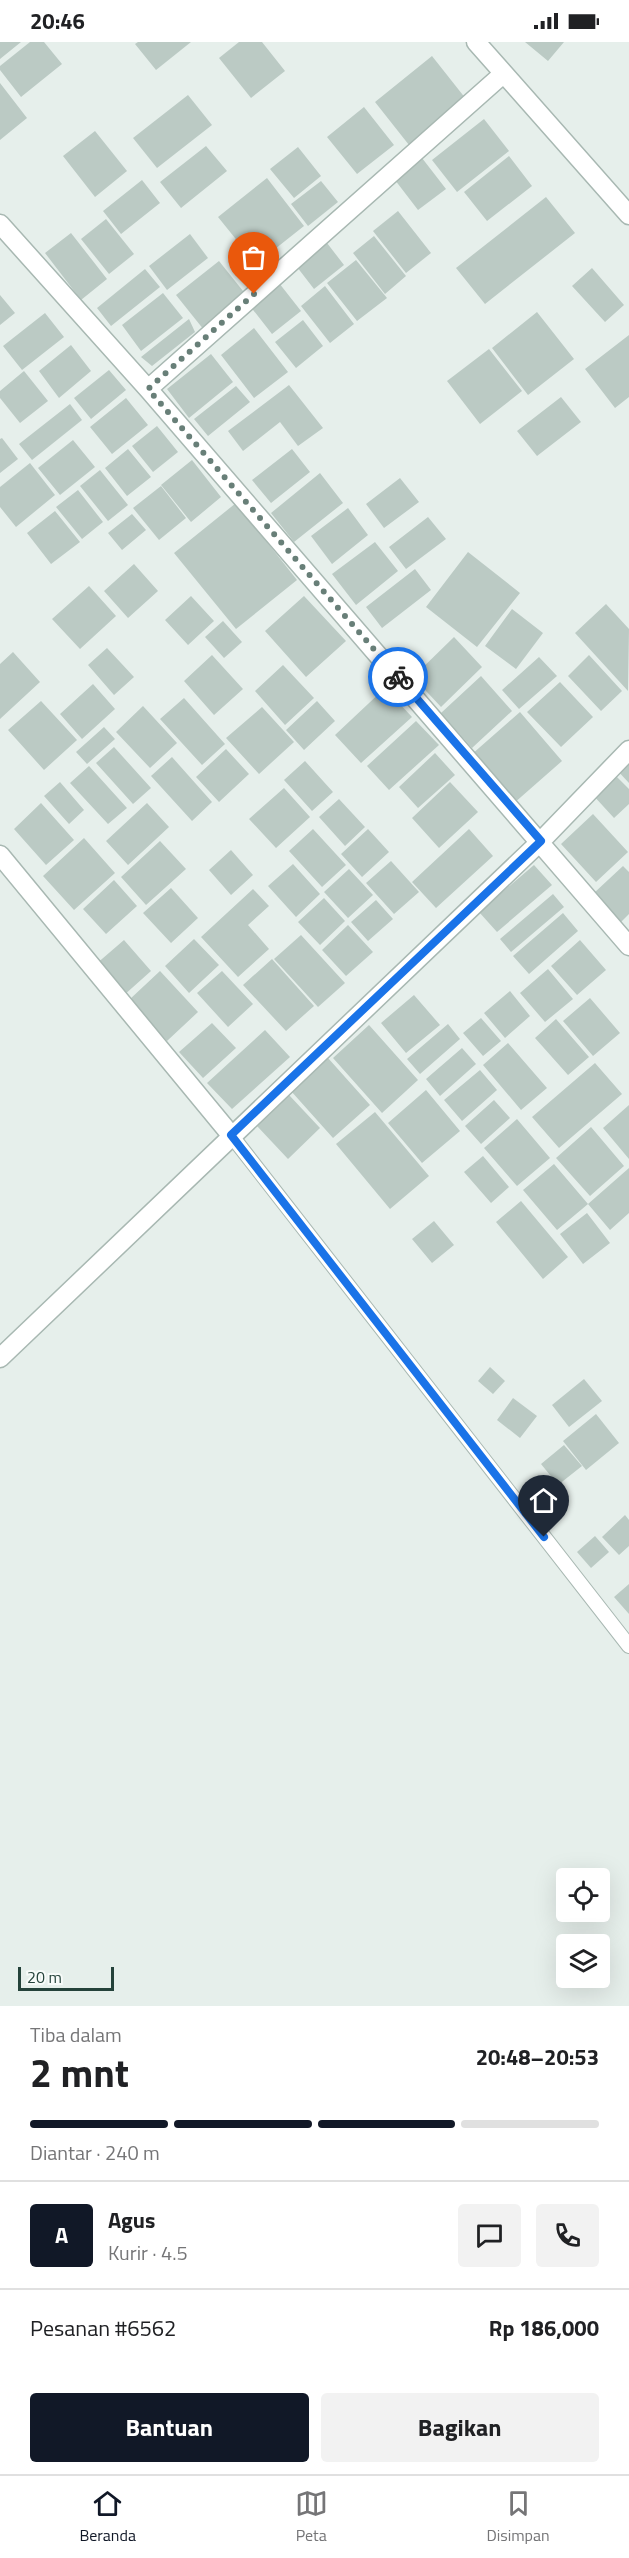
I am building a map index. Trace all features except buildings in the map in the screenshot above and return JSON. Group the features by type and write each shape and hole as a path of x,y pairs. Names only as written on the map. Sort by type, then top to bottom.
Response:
{"street":[{"path":"476,42 629,215"},
{"path":"148,389 503,74"},
{"path":"0,224 148,389 541,841 629,946"},
{"path":"0,1358 541,841 629,750"},
{"path":"0,855 231,1135"}],"lane":[{"path":"231,1135 629,1647"}],"way so far":[{"path":"254,294 148,389 398,677"}],"route":[{"path":"398,677 541,841 231,1135 544,1537"}]}
